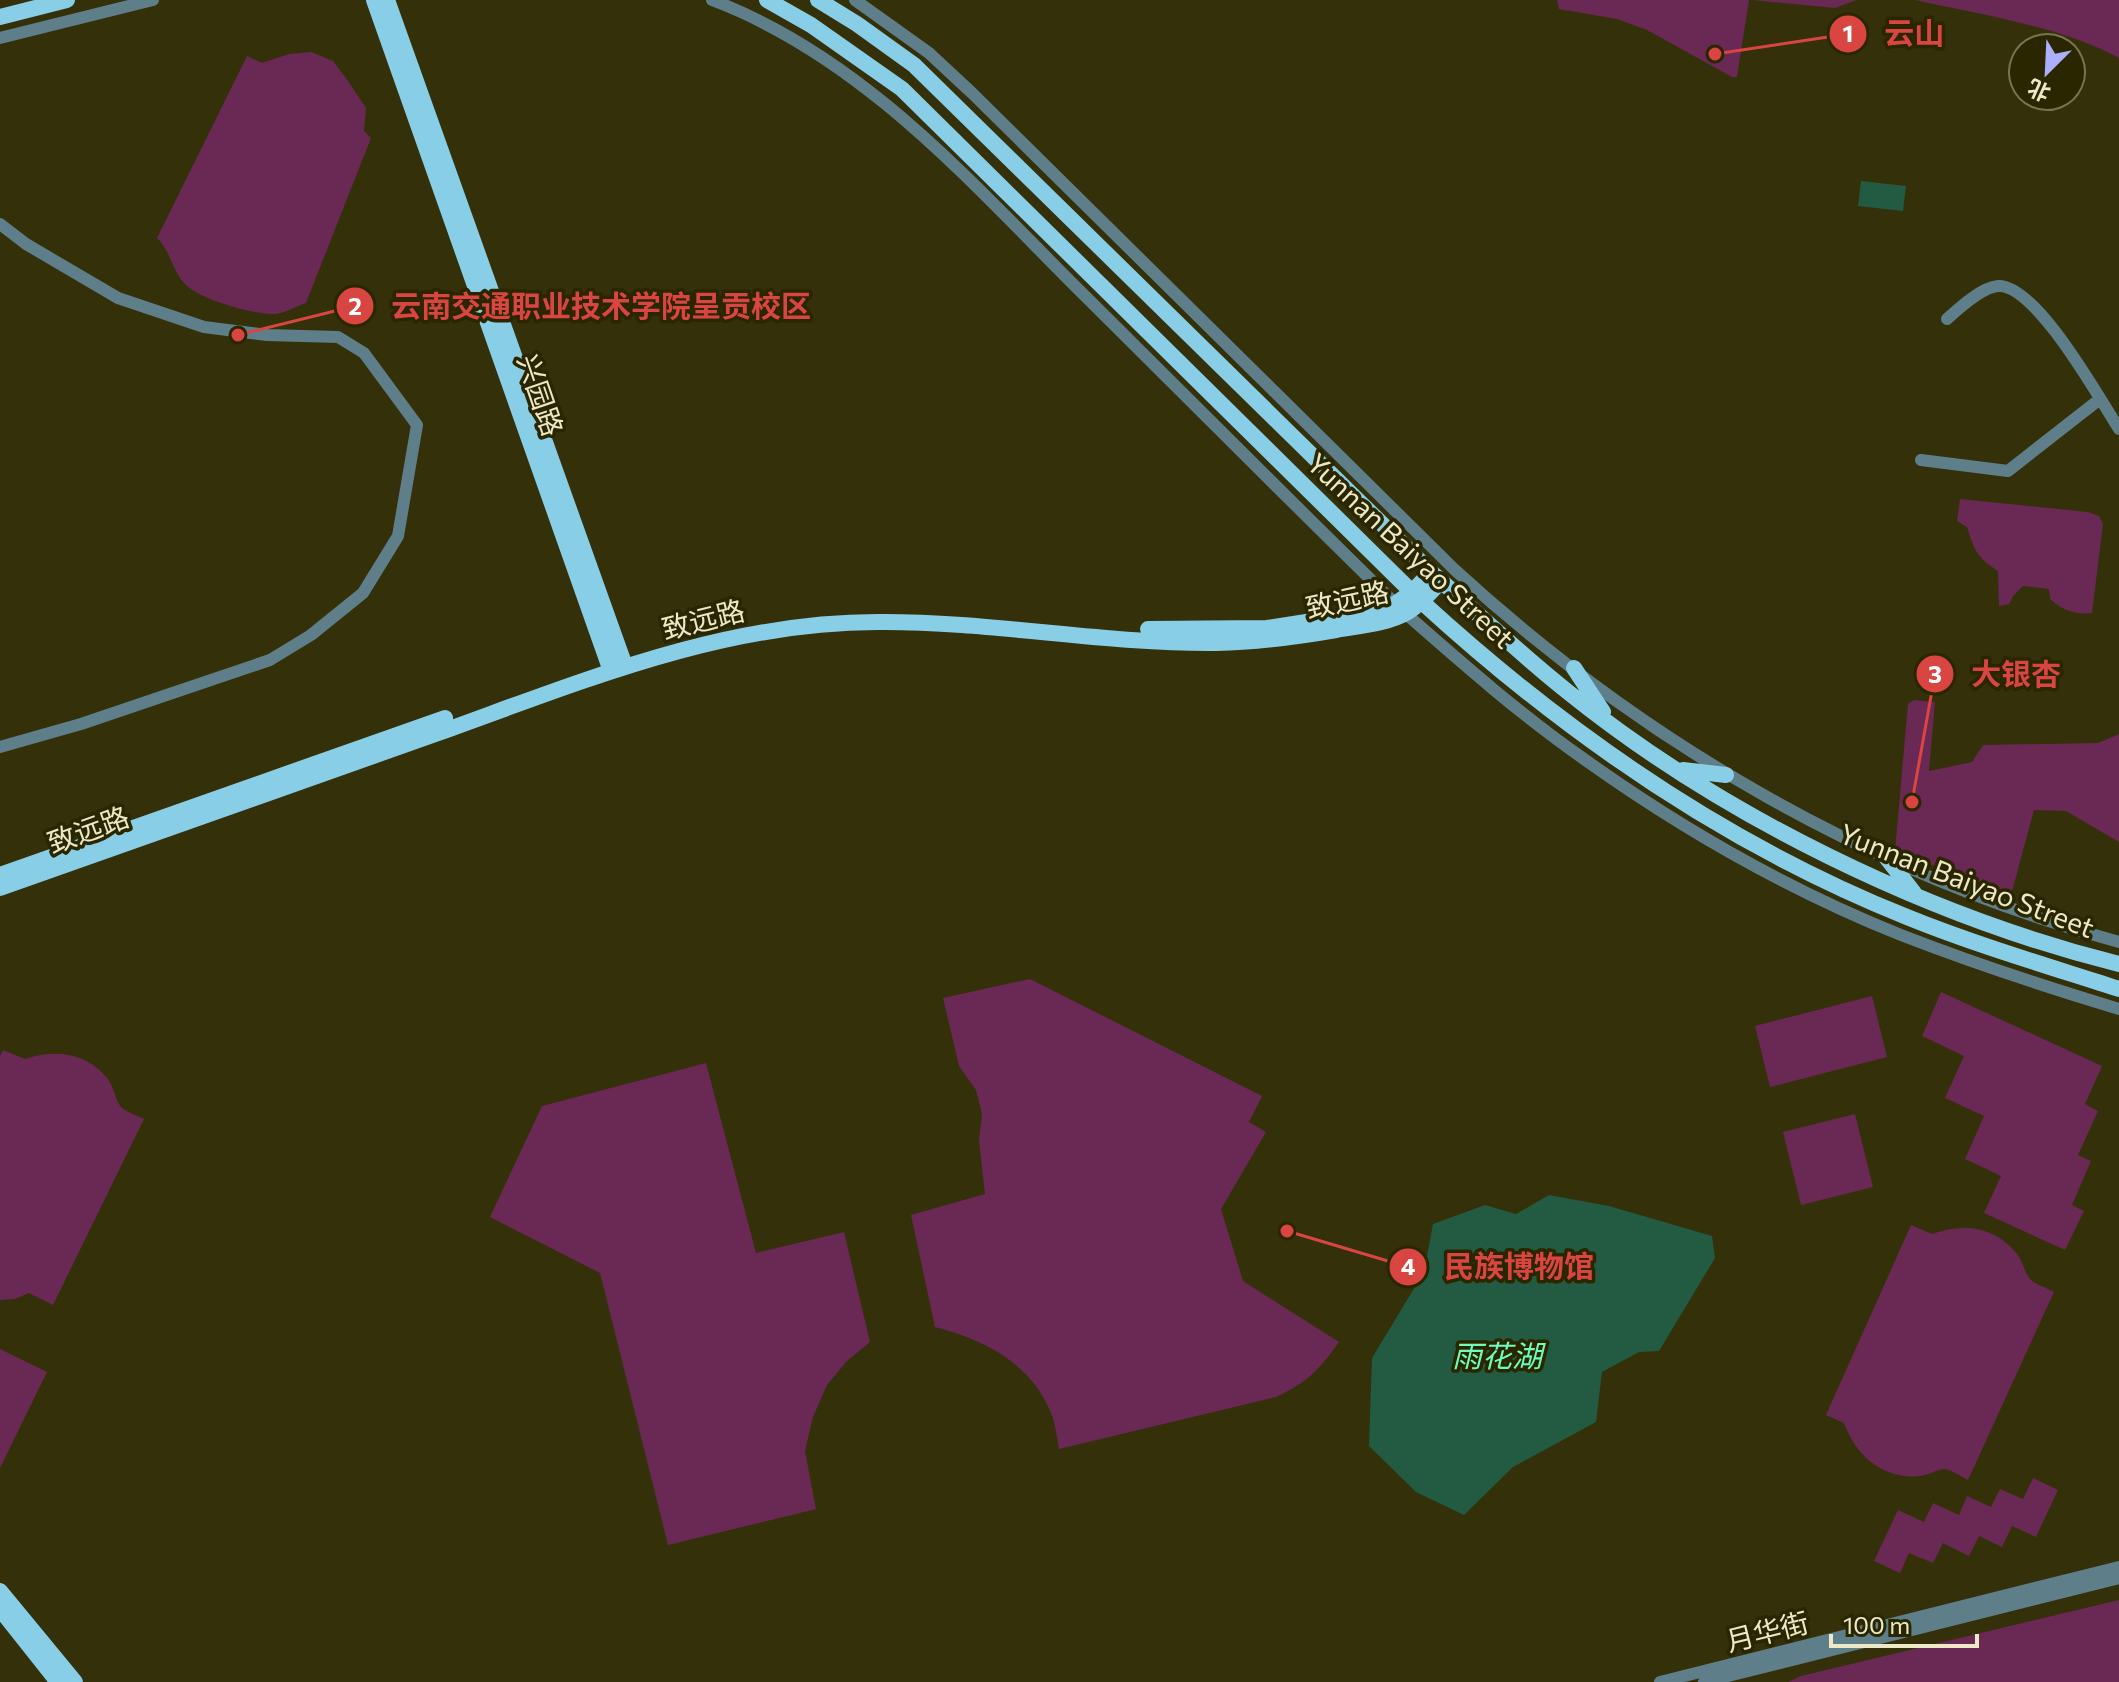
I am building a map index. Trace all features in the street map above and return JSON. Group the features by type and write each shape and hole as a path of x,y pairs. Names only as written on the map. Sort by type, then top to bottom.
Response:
{"main road":[{"path":"0,17 67,0"},
{"name":"兴园路","path":"374,0 616,663"},
{"name":"兴园路","path":"387,0 616,663"},
{"name":"Yunnan Baiyao Street","path":"767,0 811,25 902,89 1417,597 1465,641 1591,742 1704,815 1906,917 2119,989"},
{"name":"Yunnan Baiyao Street","path":"818,0 914,65 1436,576 1485,622 1610,724 1778,830 1846,864 2004,928 2119,964"},
{"path":"1358,541 1374,536 1378,520"},
{"name":"致远路","path":"0,875 616,663 727,638 818,624 876,621 1159,641 1216,643 1269,640 1383,621 1417,597 1436,576"},
{"path":"1465,641 1465,632 1470,625 1477,621 1485,622"},
{"name":"致远路","path":"0,888 616,663"},
{"path":"1574,668 1610,724"},
{"path":"1677,769 1726,775"},
{"path":"1886,857 1915,894"},
{"path":"2084,978 2119,1002"},
{"path":"0,1591 75,1682"},
{"path":"0,1609 58,1682"}],"street":[{"path":"0,38 153,0"},
{"path":"712,0 789,36 885,102 985,196 1400,609 1581,758 1694,831 1758,867 1899,934 1991,969 2119,1009"},
{"path":"855,0 929,53 972,93 1506,617 1626,707 1726,775 1786,809 1923,875 2119,942"},
{"path":"0,224 26,244 118,298 146,308 204,327 267,335 338,337 364,353 417,425 398,536 363,593 311,635 270,660 81,724 0,747"},
{"path":"1947,319 1968,300 1997,286 2012,289 2033,303 2056,331 2119,429"},
{"path":"1921,460 2008,471 2100,399"},
{"name":"月华街","path":"1660,1682 2119,1567"},
{"name":"月华街","path":"1704,1682 2119,1578"}],"shaded area":[{"path":"1557,0 1749,0 1737,77 1647,30 1617,19 1559,9"},
{"path":"1752,0 1857,0 1835,8"},
{"path":"1915,0 2119,0 2119,58 2087,43 2087,32 2052,32"},
{"path":"311,52 333,61 348,81 366,108 364,131 371,138 306,303 280,313 267,314 229,306 187,286 157,238 247,56 262,63 289,54"},
{"path":"1960,499 2088,512 2099,516 2103,524 2092,613 2069,611 2059,606 2050,599 2049,589 2023,586 2009,604 1999,606 1998,571 1981,558 1967,527 1957,521"},
{"path":"1914,700 1935,702 1929,771 1972,762 1983,745 2098,743 2119,734 2119,842 2066,811 2034,810 2011,895 1895,851 1908,704"},
{"path":"1030,979 1262,1096 1249,1122 1266,1132 1221,1209 1243,1281 1339,1342 1319,1368 1297,1386 1276,1397 1059,1449 1053,1418 1045,1399 1021,1369 972,1339 935,1327 911,1215 985,1194 979,1141 982,1114 976,1090 959,1066 943,998"},
{"path":"1941,992 2102,1066 2085,1104 2098,1111 2078,1155 2091,1161 2072,1205 2084,1211 2065,1250 1984,1213 2001,1176 1965,1159 1984,1116 1945,1098 1964,1056 1922,1036"},
{"path":"1872,996 1887,1057 1770,1087 1755,1026"},
{"path":"3,1050 25,1059 48,1054 80,1058 99,1069 109,1081 121,1107 144,1119 53,1305 29,1293 15,1299 0,1300 0,1056"},
{"path":"706,1063 756,1253 844,1232 870,1342 847,1361 827,1385 813,1417 805,1451 816,1509 668,1545 600,1273 490,1217 542,1106"},
{"path":"1855,1114 1873,1187 1801,1205 1783,1132"},
{"path":"1911,1225 1932,1234 1967,1228 1989,1232 2017,1254 2032,1281 2054,1292 1968,1480 1945,1469 1921,1476 1883,1470 1856,1446 1844,1423 1826,1415"},
{"path":"0,1349 47,1372 0,1468"},
{"path":"2033,1478 2058,1490 2036,1537 2012,1526 2002,1547 1979,1536 1969,1556 1943,1543 1933,1563 1909,1553 1900,1573 1874,1561 1898,1510 1924,1522 1933,1503 1959,1515 1967,1496 1991,1507 2000,1489 2023,1499"},
{"path":"2119,1600 2119,1682 1788,1682 1801,1676"}],"water":[{"path":"1861,181 1906,186 1903,211 1858,206"},
{"name":"雨花湖","path":"1549,1195 1609,1206 1712,1236 1715,1258 1659,1351 1639,1352 1602,1372 1596,1422 1513,1467 1464,1515 1416,1492 1369,1446 1372,1358 1424,1272 1433,1224 1485,1205 1516,1214"}],"place":[{"name":"云山","path":"1715,54"},
{"name":"云南交通职业技术学院呈贡校区","path":"238,335"},
{"name":"大银杏","path":"1912,802"},
{"name":"民族博物馆","path":"1287,1231"}]}
